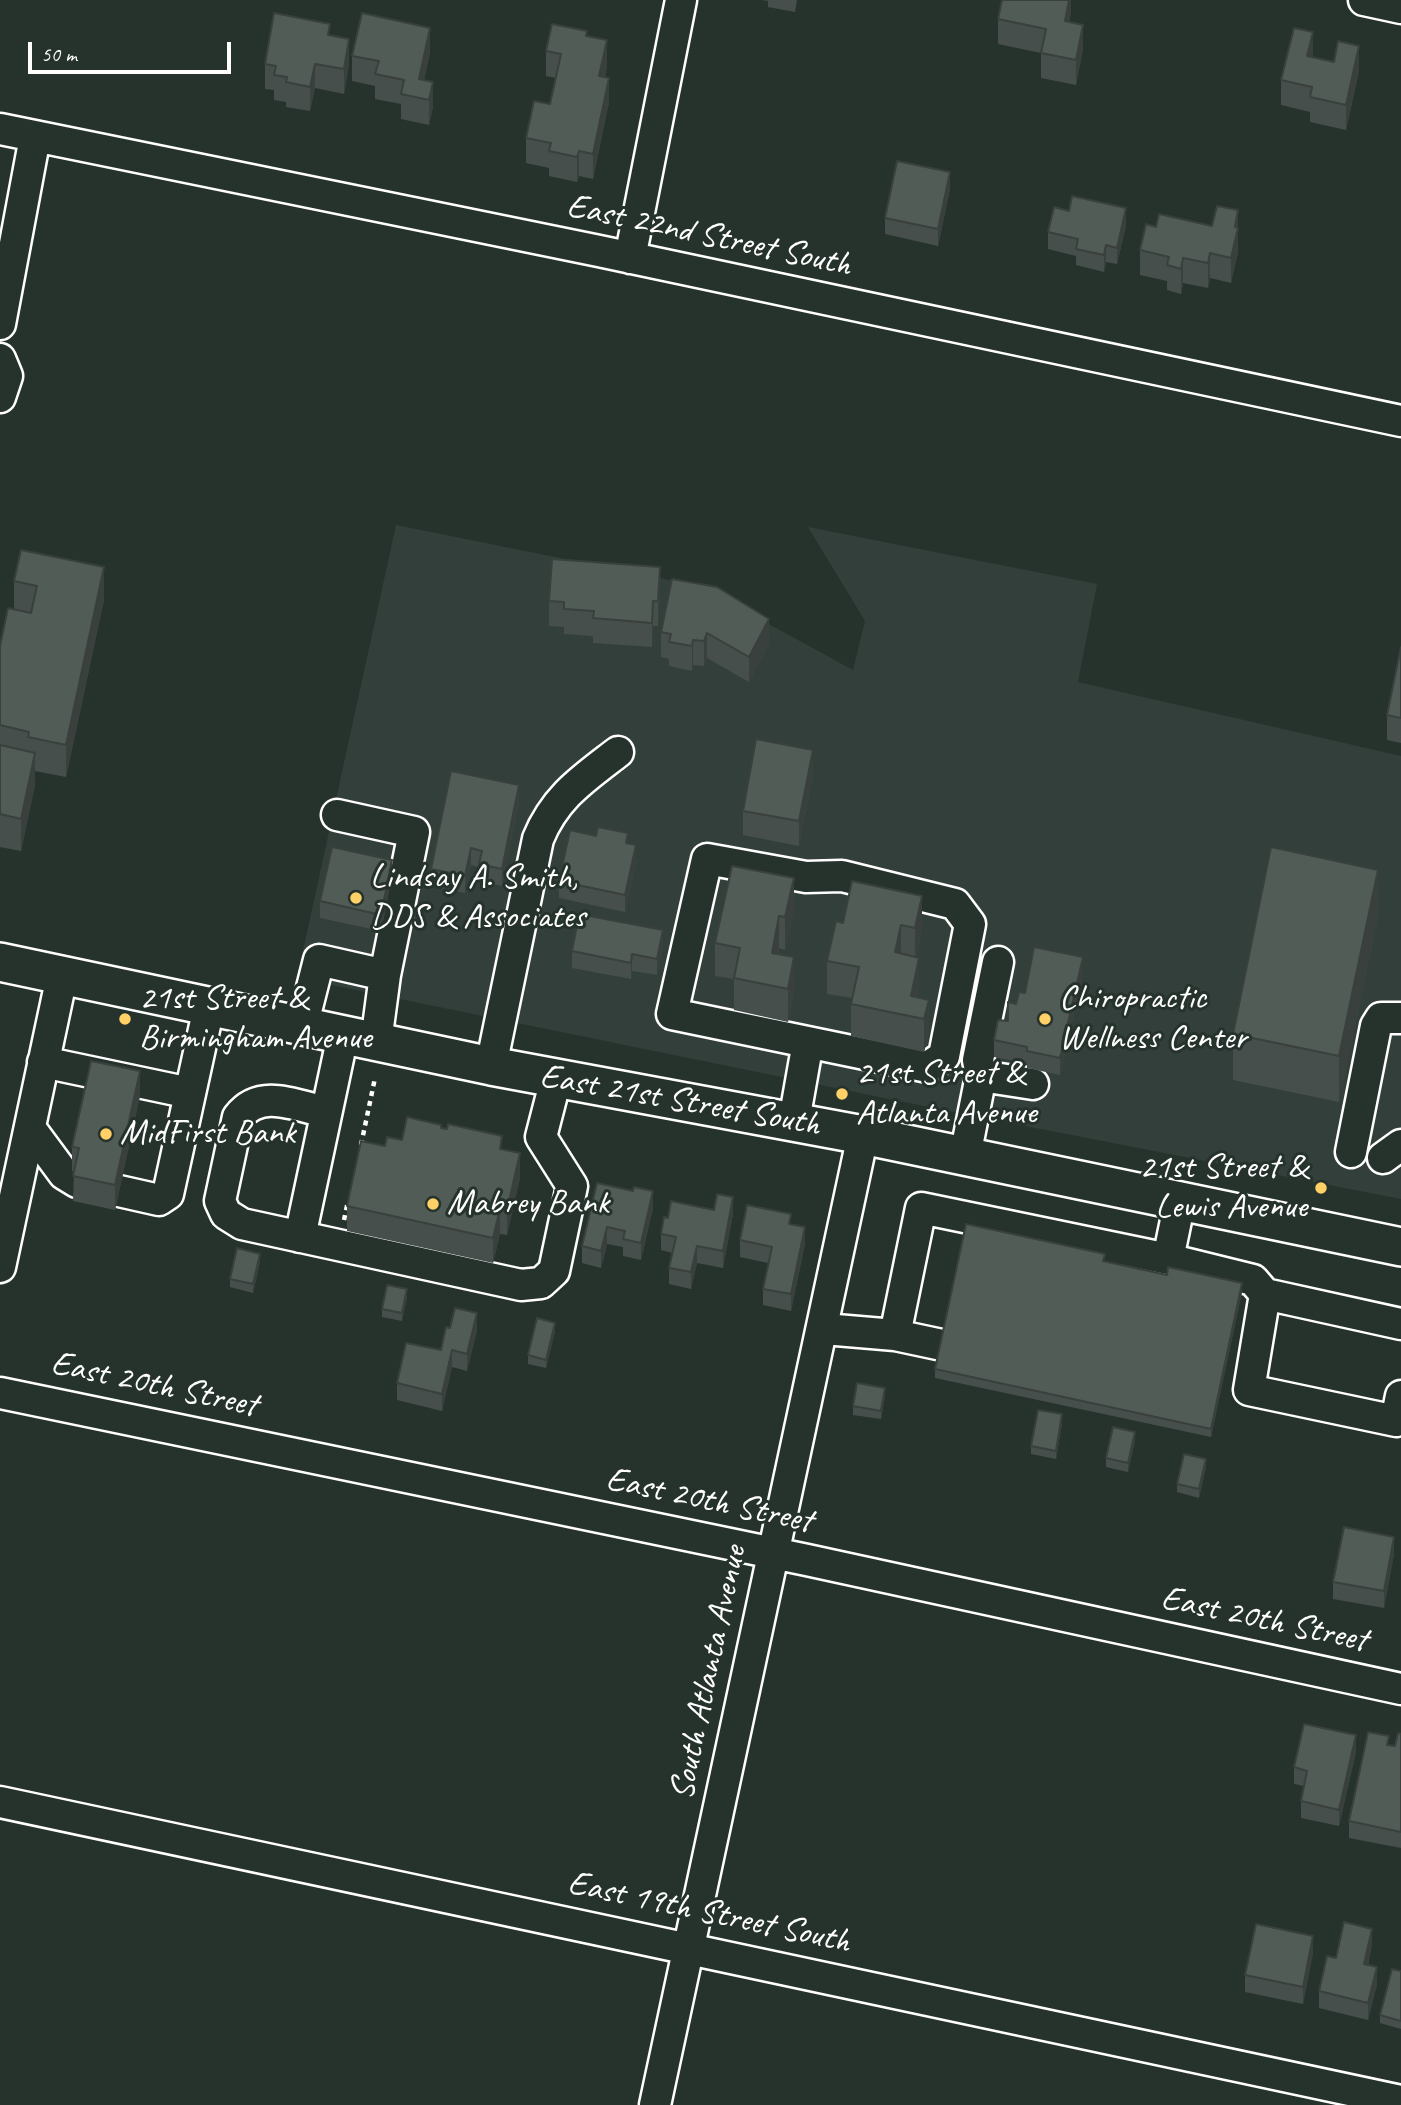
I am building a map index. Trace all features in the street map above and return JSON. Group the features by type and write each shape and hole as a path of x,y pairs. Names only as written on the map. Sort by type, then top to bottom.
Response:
{"main road":[{"name":"East 21st Street South","path":"0,962 302,1027 365,1052 491,1066 794,1121 1401,1247"}],"street":[{"path":"629,258 681,0"},
{"path":"1364,0 1401,8"},
{"name":"East 22nd Street South","path":"0,129 1401,421"},
{"path":"0,324 35,137"},
{"path":"0,359 7,376 0,397"},
{"path":"491,1066 543,826 548,814 568,791 618,752"},
{"path":"300,1237 326,1112 365,1052 385,975 414,832 337,815"},
{"path":"707,859 806,877 842,876 955,904 971,925 944,1056 928,1067 808,1042 672,1014 707,859"},
{"path":"302,1027 319,960 385,975"},
{"path":"965,1156 981,1076 978,1060 998,962"},
{"path":"0,1267 11,1168 30,1128 62,976"},
{"path":"119,1191 159,1200 168,1194 209,1007"},
{"path":"1351,1152 1376,1026 1381,1018 1401,1018"},
{"path":"794,1121 808,1042"},
{"path":"43,1062 190,1093"},
{"path":"981,1076 1033,1084"},
{"path":"326,1112 263,1098 246,1107 238,1117 220,1201 226,1214 242,1224 300,1237 522,1285 541,1283 554,1271 572,1186 541,1137 556,1079"},
{"path":"30,1128 64,1174 77,1182"},
{"name":"South Atlanta Avenue","path":"655,2105 824,1329 863,1135"},
{"path":"1168,1259 1180,1201"},
{"path":"895,1335 921,1208 1168,1259 1253,1280 1265,1294 1401,1324"},
{"path":"1265,1294 1249,1390 1396,1421 1401,1396"},
{"path":"824,1329 895,1335 942,1345"},
{"name":"East 20th Street","path":"0,1393 774,1554 1401,1689"},
{"name":"East 19th Street South","path":"0,1802 1401,2101"}],"path":[{"path":"365,1052 359,1150 370,1153"},
{"path":"339,1245 351,1191"}],"shaded area":[{"path":"396,525 699,586 853,670 865,621 808,527 1097,584 1078,682 1401,756 1401,1199 943,1110 297,978"}],"building":[{"path":"1002,0 1069,0 1065,21 1083,25 1076,60 1041,53 1046,29 998,19"},
{"path":"274,13 330,24 328,35 349,39 344,69 315,64 310,87 286,82 287,77 274,75 276,66 265,64"},
{"path":"362,13 430,28 419,79 433,82 429,100 401,94 404,80 375,74 379,61 352,56"},
{"path":"552,24 587,31 586,36 607,40 599,76 609,78 593,154 579,151 577,157 549,151 551,143 526,138 534,101 550,104 561,54 546,51"},
{"path":"1294,28 1313,32 1307,56 1334,62 1338,41 1359,46 1346,105 1310,97 1312,87 1281,80"},
{"path":"897,161 950,172 938,229 885,218"},
{"path":"1072,196 1126,208 1117,248 1106,245 1104,255 1076,249 1078,239 1048,232 1054,207 1069,211"},
{"path":"1217,206 1238,210 1235,227 1238,228 1231,258 1210,253 1208,263 1183,258 1181,269 1167,265 1169,257 1140,250 1146,224 1156,227 1159,214 1212,226"},
{"path":"21,550 104,567 66,745 28,737 29,732 0,725 0,646 8,608 31,613 37,586 14,581"},
{"path":"552,559 660,567 658,601 653,601 652,623 593,618 594,611 564,609 564,602 549,601"},
{"path":"672,579 717,587 769,619 749,657 707,633 704,641 693,640 692,646 669,642 671,634 661,632"},
{"path":"1401,647 1401,718 1387,715"},
{"path":"756,739 813,750 799,821 743,811"},
{"path":"0,745 35,753 21,819 0,814"},
{"path":"451,771 519,785 502,869 479,864 482,851 471,848 465,876 431,869"},
{"path":"598,827 628,833 626,843 636,845 625,895 559,881 570,830 596,836"},
{"name":"Lindsay A. Smith, DDS & Associates","path":"332,847 392,860 381,915 320,901"},
{"path":"1271,847 1378,870 1339,1056 1233,1034"},
{"path":"732,866 794,878 785,917 779,916 772,953 794,957 788,989 734,978 740,948 715,943"},
{"path":"852,881 922,896 915,928 901,925 895,952 919,958 911,996 929,1000 924,1019 851,1004 859,967 827,961 836,921 843,923"},
{"path":"579,914 663,930 657,959 632,954 631,963 572,951"},
{"name":"Chiropractic Wellness Center","path":"1034,947 1083,957 1060,1058 994,1040 998,1020 1008,1021 1008,1002 1016,1004 1019,992 1025,993"},
{"name":"MidFirst Bank","path":"91,1061 140,1071 115,1185 73,1176 79,1148 72,1147"},
{"name":"Mabrey Bank","path":"407,1117 441,1125 441,1128 447,1129 448,1124 502,1136 500,1149 520,1153 507,1210 500,1209 493,1238 347,1206 361,1141 385,1146 387,1137 402,1140"},
{"path":"597,1183 633,1191 634,1187 653,1191 641,1243 623,1239 625,1231 607,1227 601,1251 582,1246"},
{"path":"717,1194 733,1197 723,1251 697,1246 691,1272 669,1268 676,1237 661,1234 671,1201 714,1210"},
{"path":"747,1205 791,1214 789,1224 805,1227 791,1294 763,1289 772,1247 740,1240"},
{"path":"966,1224 1105,1254 1103,1261 1167,1275 1168,1267 1242,1283 1211,1429 935,1369"},
{"path":"237,1248 260,1254 253,1284 230,1279"},
{"path":"387,1285 407,1289 402,1313 382,1309"},
{"path":"455,1308 477,1313 467,1354 452,1350 442,1394 397,1383 406,1343 441,1350 446,1327 450,1328"},
{"path":"537,1318 555,1323 546,1360 528,1355"},
{"path":"857,1383 885,1388 881,1411 853,1406"},
{"path":"1038,1410 1062,1414 1056,1451 1031,1446"},
{"path":"1113,1427 1135,1432 1128,1463 1106,1458"},
{"path":"1184,1454 1206,1459 1199,1489 1177,1484"},
{"path":"1344,1527 1394,1537 1384,1591 1333,1582"},
{"path":"1304,1724 1356,1735 1339,1810 1301,1801 1307,1771 1294,1767"},
{"path":"1368,1732 1389,1736 1387,1745 1395,1746 1398,1733 1401,1734 1401,1832 1349,1821"},
{"path":"1344,1922 1372,1929 1364,1964 1377,1967 1368,2003 1319,1991 1327,1956 1336,1958"},
{"path":"1256,1924 1313,1936 1303,1987 1245,1975"},
{"path":"1392,1969 1401,1971 1401,2021 1380,2015"}],"place":[{"name":"Lindsay A. Smith, DDS & Associates","path":"356,898"},
{"name":"21st Street & Birmingham Avenue","path":"125,1019"},
{"name":"Chiropractic Wellness Center","path":"1045,1019"},
{"name":"21st Street & Atlanta Avenue","path":"842,1094"},
{"name":"MidFirst Bank","path":"106,1134"},
{"name":"21st Street & Lewis Avenue","path":"1321,1188"},
{"name":"Mabrey Bank","path":"433,1204"}]}
